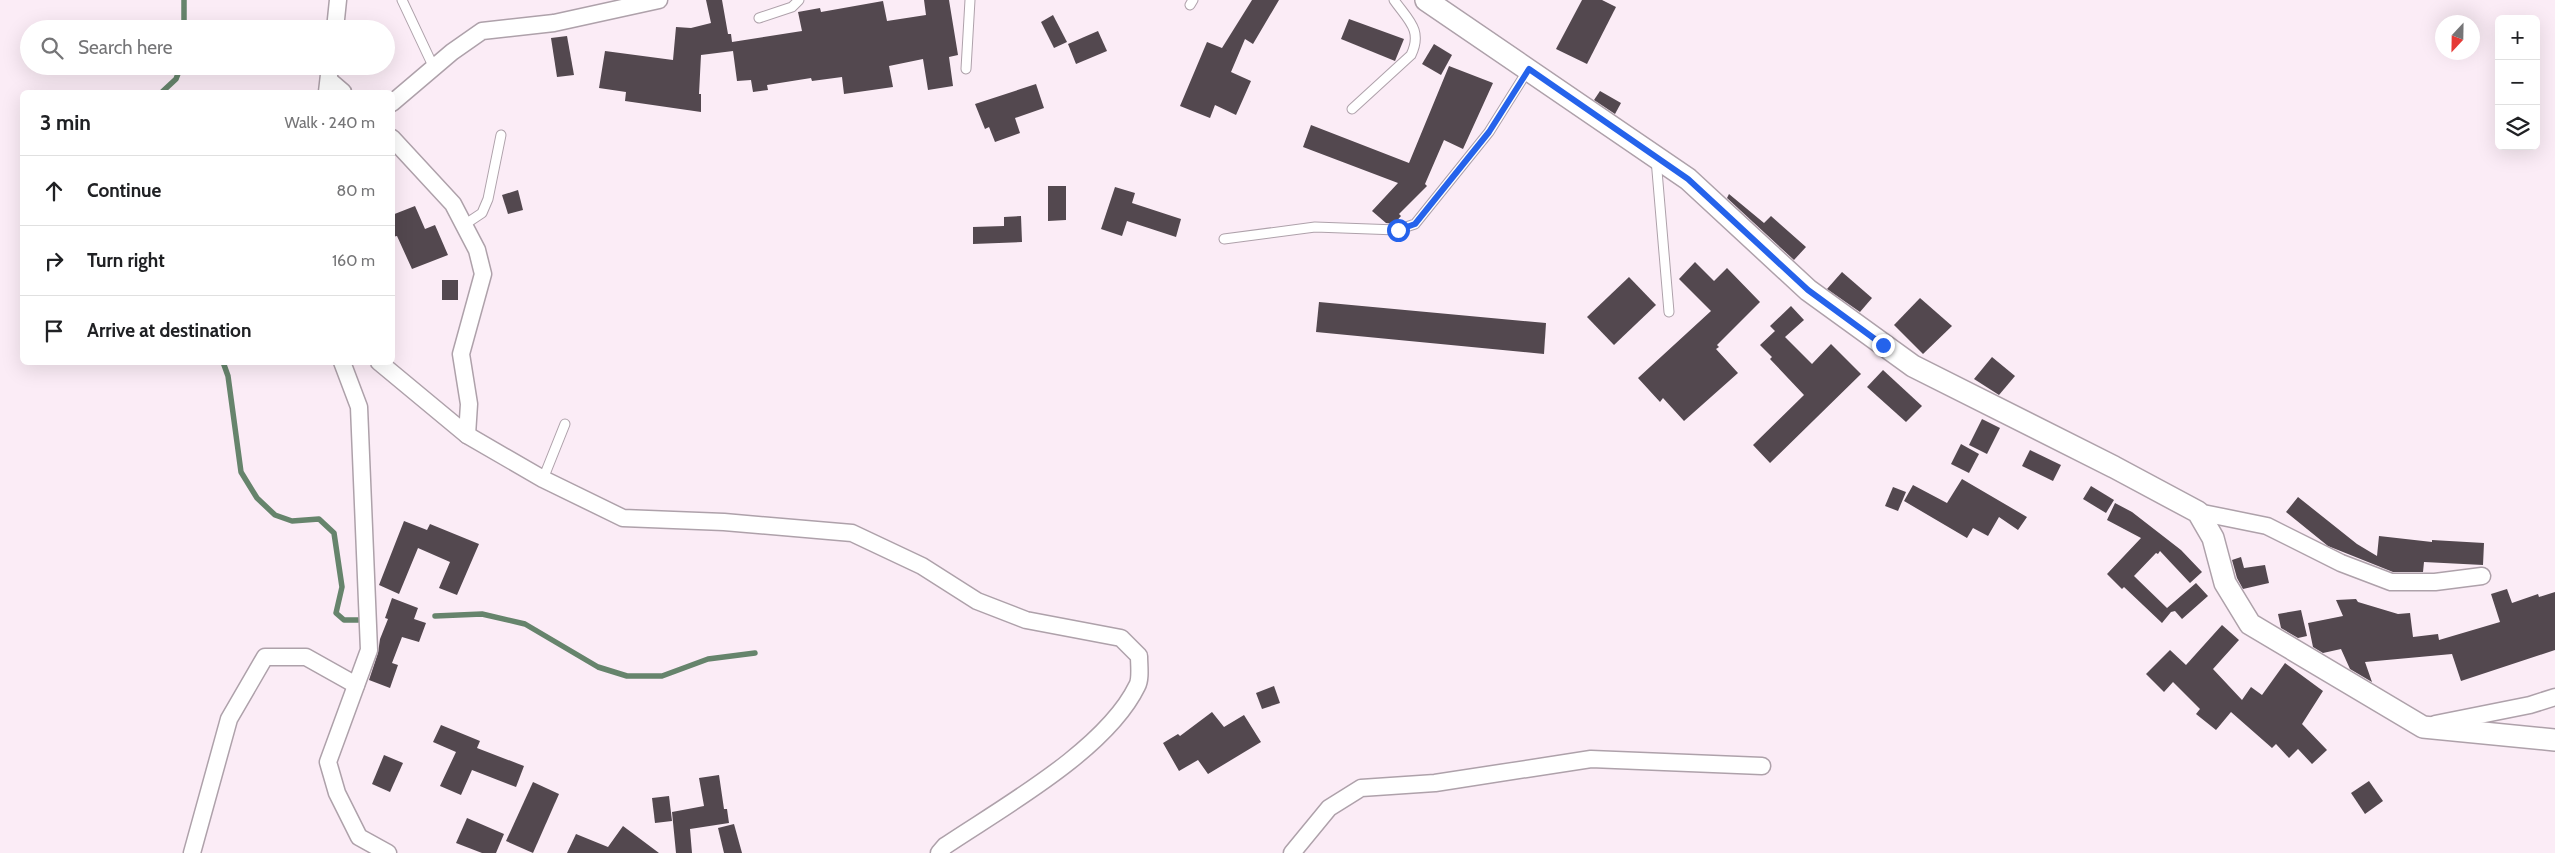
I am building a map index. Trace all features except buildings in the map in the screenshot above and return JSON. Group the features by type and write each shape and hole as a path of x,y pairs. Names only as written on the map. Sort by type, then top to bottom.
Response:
{"street":[{"path":"336,20 338,0"},
{"path":"395,100 482,31 554,23 659,0"},
{"path":"1426,0 1688,179 1808,290 1913,366 2114,467 2198,512 2267,526 2341,562 2390,582 2435,582 2482,576"},
{"path":"329,80 342,90"},
{"path":"395,141 453,204 477,250 483,274 461,354 469,404 467,435"},
{"path":"343,365 359,407 369,650 328,762 337,793 359,837 388,853"},
{"path":"383,365 467,435 544,478 623,518 724,522 852,533 922,566 977,601 1026,620 1121,638 1140,656 1138,685 1105,729 1067,764 945,846 939,853"},
{"path":"2198,512 2213,538 2225,583 2250,624 2423,727 2555,740"},
{"path":"192,853 228,719 265,657 306,657 356,684"},
{"path":"2423,727 2555,698"},
{"path":"1292,853 1329,808 1361,788 1435,783 1591,759 1762,766"}],"lane":[{"path":"402,0 434,68"},
{"path":"758,18 792,7 799,0"},
{"path":"966,69 970,0"},
{"path":"1352,109 1411,55 1416,45 1416,31 1394,0"},
{"path":"1224,239 1315,227 1398,230 1415,224 1489,132 1529,69"},
{"path":"464,225 482,213 488,198 500,135"},
{"path":"1656,156 1669,312"},
{"path":"544,478 565,424"}],"waterway":[{"path":"184,0 184,20"},
{"path":"164,90 176,79 178,75"},
{"path":"224,365 228,376 241,472 257,498 275,515 292,521 319,519 334,533 342,587 336,613 344,620 358,620"},
{"path":"435,616 482,614 525,624 598,667 627,676 662,676 708,659 755,653"}],"route":[{"path":"1398,230 1415,224 1489,132 1529,69 1688,179 1808,290 1883,345"}]}
